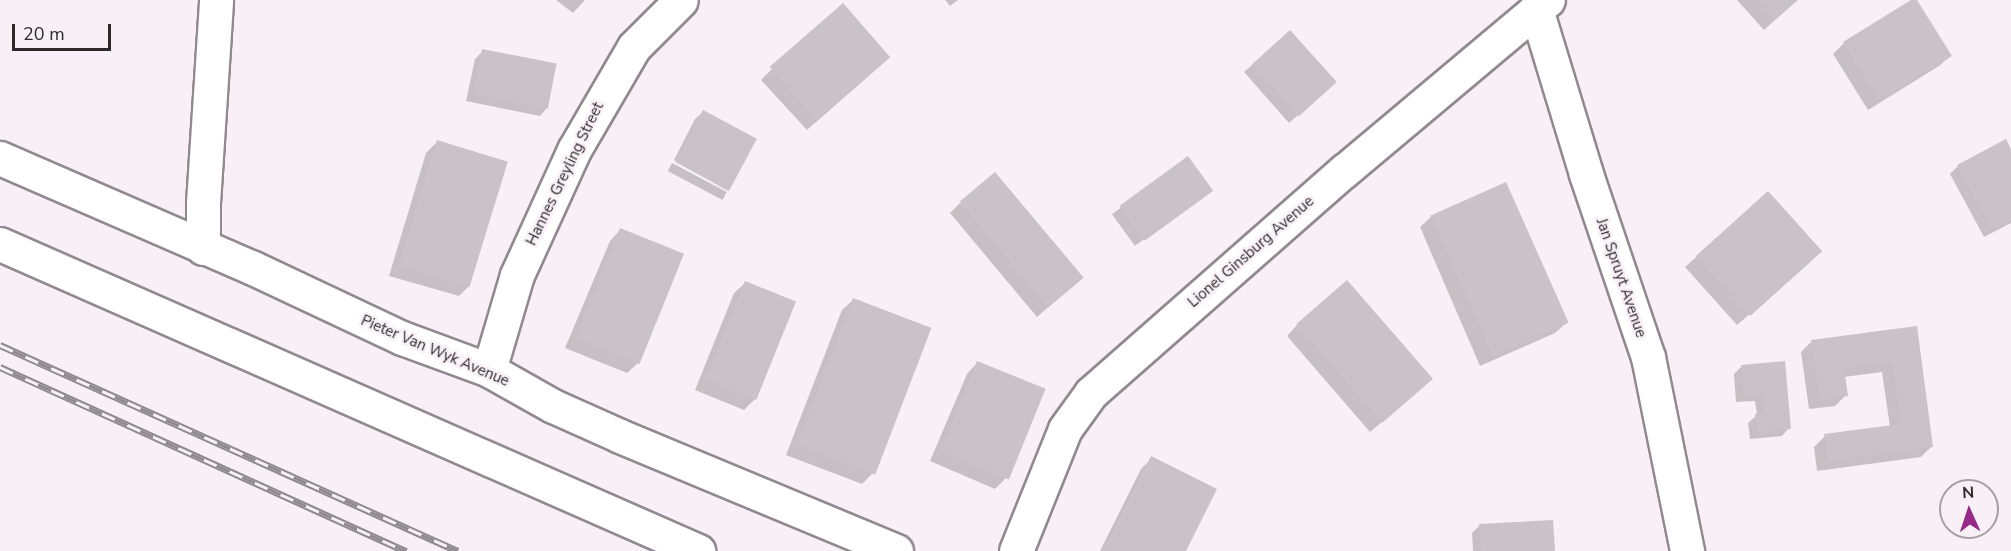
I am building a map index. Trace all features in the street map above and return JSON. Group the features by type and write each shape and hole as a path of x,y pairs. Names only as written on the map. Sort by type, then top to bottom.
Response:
{"street":[{"path":"203,248 203,203 216,0"},
{"name":"Hannes Greyling Street","path":"489,370 517,275 574,150 613,79 634,47 681,0"},
{"name":"Lionel Ginsburg Avenue","path":"1016,551 1065,429 1091,393 1344,171 1542,5"},
{"name":"Jan Spruyt Avenue","path":"1542,5 1586,174 1648,357 1687,551"},
{"name":"Pieter Van Wyk Avenue","path":"0,159 402,338 489,370 553,406 620,436 896,551"},
{"path":"0,244 698,551"}],"building":[{"path":"1757,0 1798,0 1775,20"},
{"path":"1911,0 1917,0 1952,56 1879,100 1843,42"},
{"path":"843,3 890,57 817,121 770,67"},
{"path":"1290,30 1337,82 1299,116 1252,64"},
{"path":"482,49 557,64 548,109 473,94"},
{"path":"703,110 757,139 729,191 675,162"},
{"path":"2006,139 2011,149 2011,220 1992,230 1957,165"},
{"path":"437,140 508,162 469,287 399,265"},
{"path":"1188,156 1213,191 1145,241 1119,206"},
{"path":"995,172 1084,278 1048,307 960,202"},
{"path":"1506,182 1569,323 1493,356 1430,216"},
{"path":"1768,191 1822,251 1750,316 1696,256"},
{"path":"620,228 684,254 639,364 575,338"},
{"path":"1347,280 1433,379 1382,423 1296,324"},
{"path":"745,281 796,302 756,400 705,379"},
{"path":"853,298 931,328 875,475 797,445"},
{"path":"1917,326 1933,447 1828,461 1824,434 1901,424 1893,362 1844,368 1848,396 1820,399 1811,340"},
{"path":"977,361 1046,389 1009,480 940,452"},
{"path":"1785,361 1791,429 1757,432 1755,414 1764,413 1763,394 1744,395 1741,365"},
{"path":"1151,456 1217,489 1186,551 1104,551"},
{"path":"1553,520 1555,551 1481,551 1479,524"}],"railway":[{"path":"0,345 458,551"},
{"path":"0,367 406,551"}]}
